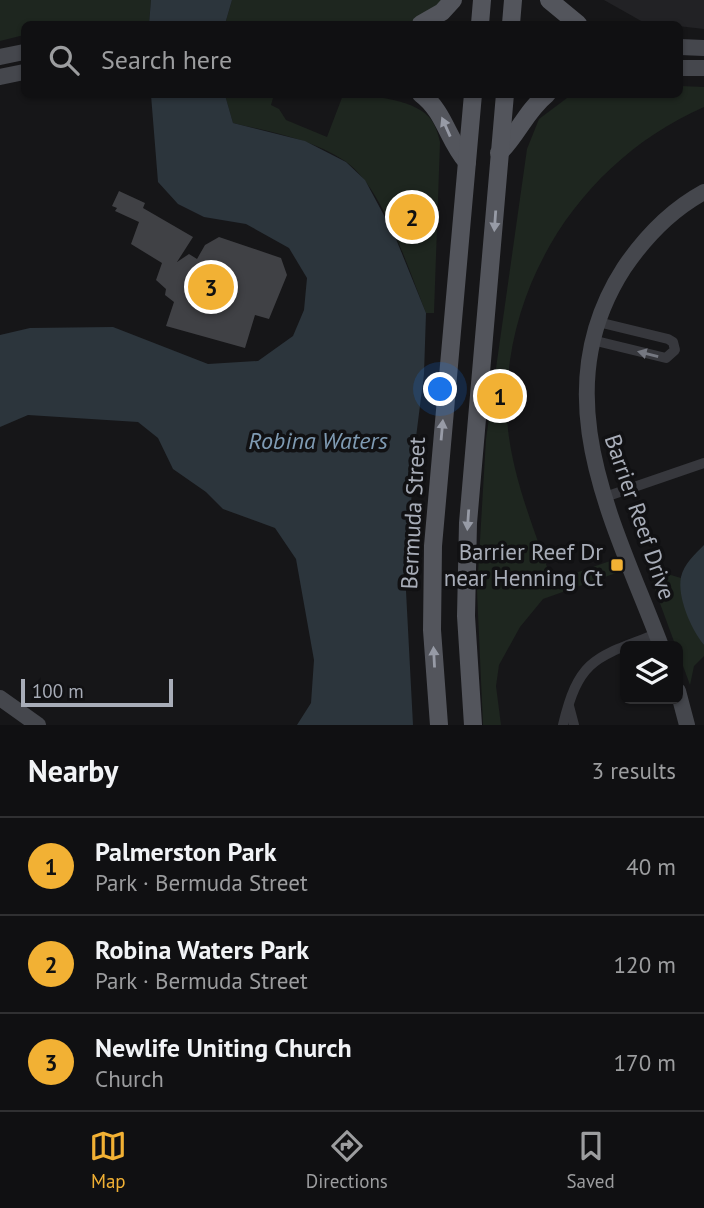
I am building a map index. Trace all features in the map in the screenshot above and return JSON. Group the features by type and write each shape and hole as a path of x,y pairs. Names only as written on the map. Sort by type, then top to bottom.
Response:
{"main road":[{"path":"426,21 442,12 453,0"},
{"path":"480,21 482,0"},
{"path":"510,21 513,0"},
{"path":"549,0 574,21"},
{"path":"425,98 441,116 453,147 467,162"},
{"name":"Bermuda Street","path":"439,725 432,630 433,546 473,98"},
{"path":"473,725 466,616 468,523 505,98"},
{"path":"499,153 513,139 529,111 543,98"}],"street":[{"path":"683,47 702,48"},
{"path":"0,57 21,53"},
{"path":"683,68 704,68"},
{"path":"0,77 21,73"},
{"name":"Barrier Reef Drive","path":"659,640 592,459 586,422 586,379 598,322 619,276 650,233 704,192"},
{"path":"593,340 666,358 675,350 673,342 667,339 598,322"},
{"path":"605,497 704,463"},
{"path":"563,725 579,677 594,660 659,640"},
{"path":"0,698 38,725"},
{"path":"568,704 574,725"},
{"path":"681,704 687,725"}],"shaded area":[{"path":"0,0 151,0 149,21 21,21 21,36 0,41"},
{"path":"232,0 445,0 412,21 226,21"},
{"path":"604,0 704,0 704,29 683,27 683,21 641,21"},
{"path":"683,86 704,87 704,107 661,130 621,159 587,193 558,232 535,274 519,319 509,367 509,438 524,500 552,581 613,560 619,572 543,599 520,627 499,665 496,686 501,725 483,725 477,591 486,439 527,149 539,119 567,98 683,98"},
{"path":"226,98 273,98 271,105 279,109 286,120 327,137 342,98 381,98 400,102 429,117 440,142 434,313 426,313 383,209 359,173 345,161 319,147 291,137 233,123"},
{"path":"647,568 681,578 684,605 704,645 704,656 694,666 690,685 683,666 683,641 674,641"}],"water":[{"path":"151,0 232,0 226,21 149,21"},
{"name":"Robina Waters","path":"151,98 226,98 233,123 305,141 346,162 365,180 394,234 426,313 424,374 414,453 406,591 413,725 297,725 311,703 314,660 296,559 275,528 223,509 206,492 173,469 158,438 138,422 28,415 0,427 0,335 30,328 113,327 208,364 258,361 293,336 304,310 307,278 289,248 246,224 204,217 178,204 158,182"},
{"path":"704,545 704,645 686,612 680,585 685,568"}],"building":[{"path":"119,191 145,203 143,208 193,237 177,262 189,254 197,259 205,245 219,237 281,258 287,275 269,319 255,315 245,348 166,326 174,302 165,295 166,289 156,280 162,263 131,244 139,222 115,211 117,208 112,206"}],"place":[{"name":"Robina Waters Park","path":"412,217"},
{"name":"Newlife Uniting Church","path":"211,287"},
{"name":"Palmerston Park","path":"500,396"},
{"name":"Barrier Reef Dr near Henning Ct","path":"617,565"}]}
